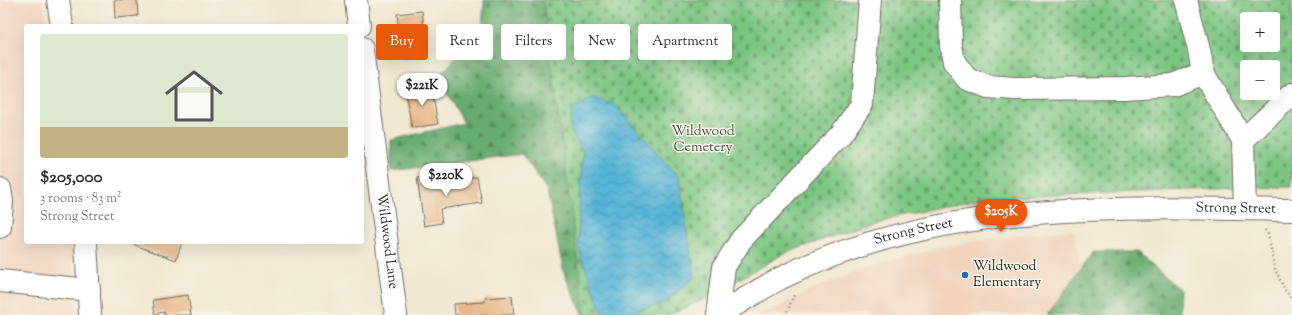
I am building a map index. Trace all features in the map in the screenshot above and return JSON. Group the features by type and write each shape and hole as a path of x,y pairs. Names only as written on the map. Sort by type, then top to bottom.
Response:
{"main road":[{"path":"58,0 62,24"},
{"path":"356,0 359,24"},
{"path":"719,315 724,268 741,240 841,134 862,104 870,0"},
{"path":"950,0 951,46 954,62 967,79 988,87 1015,89 1110,88 1173,85 1203,73"},
{"path":"1186,0 1199,50 1203,73 1243,140 1245,210"},
{"name":"Wildwood Lane","path":"364,65 396,315"},
{"path":"1243,140 1292,94"},
{"path":"0,189 2,201 0,227"},
{"name":"Strong Street","path":"719,315 762,288 799,270 872,242 928,228 985,218 1122,208 1292,210"},
{"path":"86,244 90,315"},
{"path":"0,281 89,290"}],"path":[{"path":"1262,224 1268,234 1275,269 1285,290 1292,299"},
{"path":"786,315 795,294"}],"shaded area":[{"path":"0,0 42,0 46,24 24,24 24,244 73,244 76,315 0,315"},
{"name":"Wildwood Elementary","path":"1074,231 1091,315 759,315 817,287 877,264 937,248 1035,233"}],"green space":[{"path":"484,0 892,0 1003,189 837,225 649,315 583,315 564,274 547,190 522,154 391,171 391,140 464,123 438,77 454,60 493,60 493,24 482,24"},
{"name":"Wildwood Cemetery","path":"543,0 1292,0 1292,187 984,198 875,221 783,254 705,299 669,315 585,315 551,60 566,60 566,24 546,24"},
{"path":"1093,252 1137,252 1180,290 1179,315 1047,315"}],"water":[{"path":"593,98 615,105 679,177 694,277 664,303 623,314 601,311 578,247 583,151 570,129 572,109"}],"building":[{"path":"114,0 137,0 138,16 115,18"},
{"path":"422,11 423,24 398,24 397,14"},
{"path":"431,86 438,124 412,128 405,91"},
{"path":"435,175 437,184 477,177 482,203 440,209 442,223 424,226 417,178"},
{"path":"132,244 181,244 176,260"},
{"path":"188,295 191,315 164,315 164,312 155,314 153,300"},
{"path":"512,296 514,315 455,315 454,304 485,302 485,298"}],"place":[{"name":"Wildwood Elementary","path":"965,275"}]}
